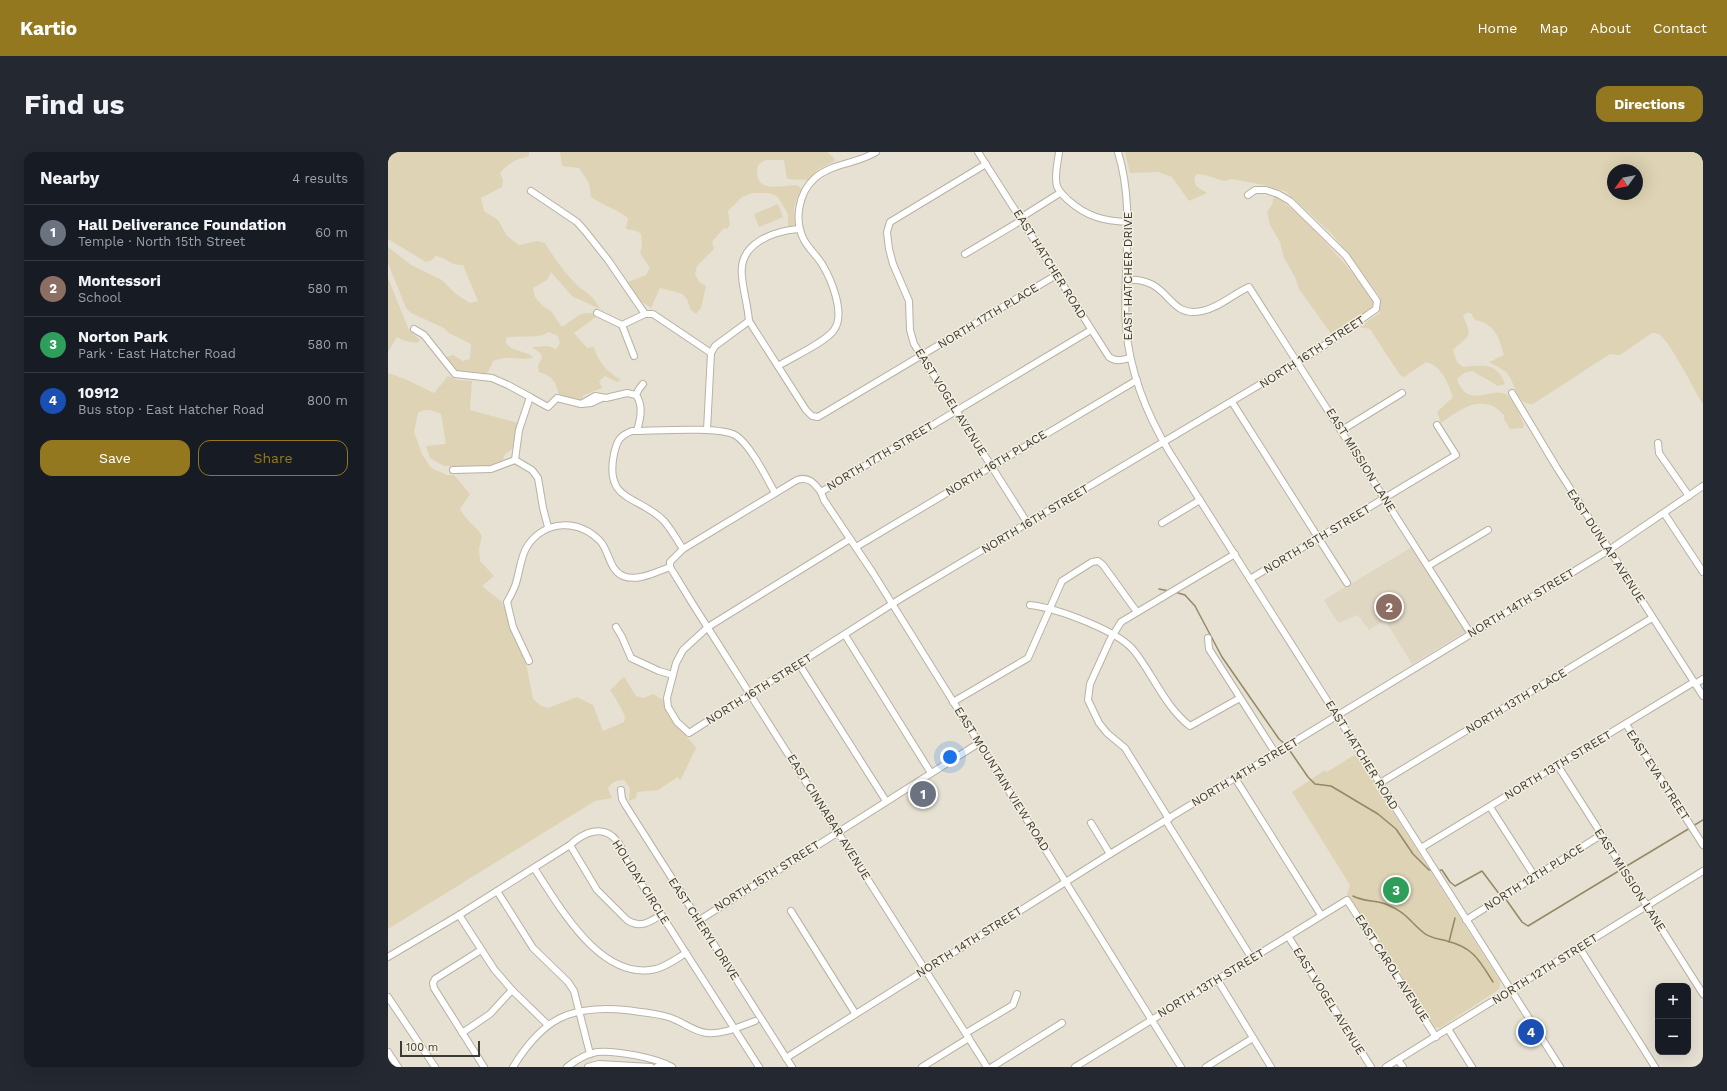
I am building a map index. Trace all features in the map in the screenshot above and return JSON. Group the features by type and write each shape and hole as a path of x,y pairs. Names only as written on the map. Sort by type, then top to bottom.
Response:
{"street":[{"path":"799,229 786,230 772,234 758,242 749,250 742,270 749,321 778,366 832,333 839,318 838,304 826,272 805,241 799,229 802,198 809,184 828,169 876,152"},
{"name":"EAST HATCHER ROAD","path":"978,152 1058,274 1109,357 1113,360 1130,358"},
{"path":"1059,152 1056,186 1060,193 1073,205 1096,218 1128,222"},
{"name":"EAST HATCHER DRIVE","path":"1118,152 1126,183 1128,222 1126,327 1130,358 1147,410 1164,442"},
{"name":"EAST VOGEL AVENUE","path":"986,164 889,224 887,232 889,251 894,268 906,291 909,301 911,337 921,356 1028,524"},
{"path":"531,190 577,222 608,260 645,314"},
{"name":"NORTH 16TH STREET","path":"673,675 667,698 668,707 677,722 689,733 892,604 1298,362 1330,342 1376,309 1378,305 1371,292 1346,256 1290,202 1278,194 1266,190 1255,190 1248,195"},
{"path":"965,254 1060,193"},
{"name":"NORTH 17TH PLACE","path":"778,366 806,410 814,417 824,414 1058,274"},
{"name":"EAST MISSION LANE","path":"1126,280 1144,281 1149,283 1172,304 1183,310 1194,312 1210,309 1249,287 1342,430 1471,634"},
{"path":"597,313 622,325 634,356"},
{"path":"622,325 645,314 653,314 710,353"},
{"path":"708,430 710,353 715,346 749,321"},
{"path":"414,329 424,335 455,374 492,378 548,407 557,398 581,404 591,403 602,398 627,393 636,395 639,399 641,412 637,431"},
{"name":"NORTH 17TH STREET","path":"670,567 672,559 683,549 775,493 804,478 811,480 822,492 1092,330"},
{"name":"NORTH 16TH PLACE","path":"856,547 1137,380"},
{"path":"636,395 638,389 644,384"},
{"path":"1342,430 1402,393"},
{"name":"EAST DUNLAP AVENUE","path":"1512,393 1556,468 1703,696"},
{"path":"515,460 519,430 530,397"},
{"path":"1232,402 1347,583"},
{"name":"NORTH 15TH STREET","path":"1250,579 1456,455 1437,425"},
{"path":"683,549 663,521 654,513 625,497 617,487 612,471 617,440 623,435 637,431 708,430 731,434 740,440 775,493"},
{"name":"EAST HATCHER ROAD","path":"1164,442 1560,1067"},
{"path":"1658,443 1660,453 1689,496"},
{"path":"452,470 491,469 515,460"},
{"path":"515,460 532,470 538,478 548,527"},
{"name":"NORTH 14TH STREET","path":"786,1058 855,1013 1110,854 1609,550 1703,486"},
{"name":"EAST MOUNTAIN VIEW ROAD","path":"822,492 824,500 892,604 1181,1067"},
{"path":"1162,523 1200,500"},
{"path":"1664,513 1703,572"},
{"path":"529,661 513,627 507,602 515,586 525,550 535,537 548,527 566,524 586,531 600,541 614,568 622,576 632,578 646,576 670,567"},
{"path":"1428,566 1488,530"},
{"path":"616,627 631,658 647,666 673,675 683,650 708,627 850,539"},
{"path":"1235,554 1121,622 1113,634 1090,684 1087,695 1090,706 1099,723 1107,733 1125,748 1252,958"},
{"path":"953,702 1028,658 1062,581 1092,562 1098,561 1104,565 1137,612"},
{"name":"EAST CINNABAR AVENUE","path":"670,567 987,1067"},
{"path":"1030,605 1050,609 1113,634 1126,642 1135,651 1168,700 1190,726 1240,698"},
{"name":"NORTH 13TH PLACE","path":"1380,783 1652,618"},
{"path":"845,635 931,773"},
{"path":"1208,638 1209,649 1276,754"},
{"path":"799,664 886,801"},
{"name":"NORTH 13TH STREET","path":"1421,848 1703,679"},
{"name":"EAST EVA STREET","path":"1626,724 1703,845"},
{"name":"NORTH 15TH STREET","path":"698,921 838,831 979,744"},
{"name":"EAST MISSION LANE","path":"1558,766 1703,994"},
{"path":"1235,778 1322,915"},
{"name":"EAST CHERYL DRIVE","path":"621,790 622,799 792,1067"},
{"path":"1490,807 1535,877"},
{"path":"1091,823 1110,854"},
{"name":"HOLIDAY CIRCLE","path":"388,957 459,915 570,845 586,833 597,831 611,835 621,847 625,858 759,1067"},
{"name":"NORTH 12TH PLACE","path":"1466,920 1601,835"},
{"path":"570,845 597,890 627,920 633,924 644,924 661,915"},
{"path":"534,868 570,923 609,959 627,967 646,970 662,967 686,953"},
{"name":"NORTH 12TH STREET","path":"1386,1067 1703,870"},
{"path":"497,891 533,948 574,991 590,1054"},
{"name":"NORTH 13TH STREET","path":"1075,1067 1347,900"},
{"name":"EAST CAROL AVENUE","path":"1347,900 1436,1037"},
{"path":"791,911 855,1013"},
{"path":"459,915 494,969 512,990 548,1025"},
{"name":"EAST VOGEL AVENUE","path":"1288,936 1371,1067"},
{"path":"1579,947 1655,1067"},
{"path":"481,950 435,979 433,983 434,988 484,1067"},
{"path":"1217,979 1271,1067"},
{"path":"462,1033 490,1014 512,990"},
{"path":"922,1067 1013,1005 1017,994"},
{"path":"388,998 435,1067"},
{"path":"513,1067 524,1048 548,1025 566,1015 580,1011 609,1008 651,1013 677,1020 698,1031 708,1033 733,1028 755,1021"},
{"path":"992,1067 1062,1023"},
{"path":"1448,1029 1472,1067"},
{"path":"1206,1067 1253,1038"},
{"path":"388,1052 398,1067"},
{"path":"567,1067 580,1058 590,1054 610,1052 650,1058 671,1066"},
{"path":"1398,1060 1403,1067"},
{"path":"588,1067 599,1064 651,1067"},
{"path":"656,1067 671,1066"}],"shaded area":[{"path":"388,152 529,152 529,156 513,162 500,173 503,180 502,187 481,198 484,211 498,220 507,236 519,245 537,241 545,243 567,275 594,300 600,309 572,296 551,272 547,280 533,288 535,297 544,307 551,311 561,326 564,326 580,315 588,313 597,316 574,333 587,348 594,347 604,366 611,374 621,380 617,382 605,376 599,381 602,388 584,395 580,401 559,396 557,387 553,380 539,372 538,366 542,357 540,353 532,347 548,346 556,349 560,343 558,336 549,332 538,336 517,336 506,338 506,343 511,348 531,355 533,358 499,359 493,361 488,372 484,375 459,375 444,358 453,355 463,361 470,359 471,344 449,333 444,328 411,313 406,308 388,263 388,247 411,265 442,280 456,294 470,303 478,301 463,265 451,263 438,256 435,256 432,260 426,262 388,239"},
{"path":"560,152 827,152 834,158 835,161 819,169 808,180 787,179 784,160 765,160 758,165 757,174 759,180 763,184 775,187 797,185 801,188 794,207 795,225 791,227 788,226 788,214 777,196 768,193 752,193 742,197 728,211 730,224 727,229 724,228 712,242 714,249 697,266 695,274 699,282 706,286 701,308 696,314 690,309 689,303 684,295 680,293 660,288 651,308 638,299 628,282 646,275 650,268 640,253 642,246 641,234 637,231 626,229 628,218 591,197 589,183 579,168 562,166"},
{"path":"1125,152 1703,152 1703,404 1669,345 1656,333 1652,333 1620,355 1610,354 1533,404 1527,403 1519,397 1506,372 1489,362 1504,355 1495,332 1492,328 1482,322 1475,320 1471,313 1466,313 1463,316 1469,333 1466,339 1453,350 1457,362 1463,367 1488,366 1493,368 1502,377 1505,384 1497,386 1473,371 1464,373 1457,379 1462,389 1468,394 1475,396 1503,393 1514,403 1524,424 1523,428 1510,429 1504,419 1504,415 1489,404 1481,403 1456,412 1441,423 1437,412 1453,397 1444,376 1436,367 1426,362 1404,377 1400,375 1370,329 1359,327 1380,313 1380,297 1332,234 1285,191 1259,184 1232,179 1224,181 1197,174 1194,178 1196,186 1207,193 1189,201 1172,177 1158,172 1130,173"},
{"path":"1274,196 1295,212 1326,243 1359,281 1375,306 1332,335 1299,289 1295,277 1284,258 1280,242 1270,225 1267,212 1272,205"},
{"path":"778,204 783,217 759,227 754,214"},
{"path":"388,278 409,330 420,340 418,343 405,341 397,337 388,352"},
{"path":"388,373 405,379 434,393 448,376 458,380 472,381 470,410 518,423 513,448 505,454 503,460 491,466 444,466 430,458 426,446 446,444 441,414 426,410 418,413 414,432 422,454 431,468 447,475 454,475 470,494 460,509 482,536 479,548 480,561 494,576 482,586 502,602 525,657 533,699 541,706 548,708 577,697 593,705 603,731 624,722 625,716 610,690 624,677 636,696 644,698 653,694 665,701 669,715 696,748 680,781 678,777 658,790 637,792 636,798 629,801 630,788 624,780 614,782 608,789 612,798 595,801 388,929"},
{"path":"1412,547 1466,632 1412,664 1385,620 1369,630 1358,615 1338,623 1324,600"},
{"path":"1356,754 1500,981 1500,987 1498,990 1440,1028 1432,1027 1347,894 1350,885 1292,792 1325,770 1327,772"}],"waterway":[{"path":"1159,589 1169,591"},
{"path":"1175,592 1185,595 1195,606 1222,657 1279,739 1286,745"},
{"path":"1288,748 1308,777 1315,784 1331,786 1378,814 1396,829 1413,854 1429,870 1433,870"},
{"path":"1693,826 1703,820"},
{"path":"1625,867 1690,828"},
{"path":"1505,898 1522,922 1528,926 1622,869"},
{"path":"1437,871 1442,870 1450,882 1455,886 1482,871 1500,895"},
{"path":"1353,896 1388,905 1404,914 1426,935 1464,947 1475,956 1493,982"},
{"path":"1449,942 1455,918"},
{"path":"1697,1067 1703,1065"}],"place":[{"name":"Montessori","path":"1389,607"},
{"name":"Hall Deliverance Foundation","path":"923,794"},
{"name":"Norton Park","path":"1396,890"},
{"name":"10912","path":"1531,1032"}]}
